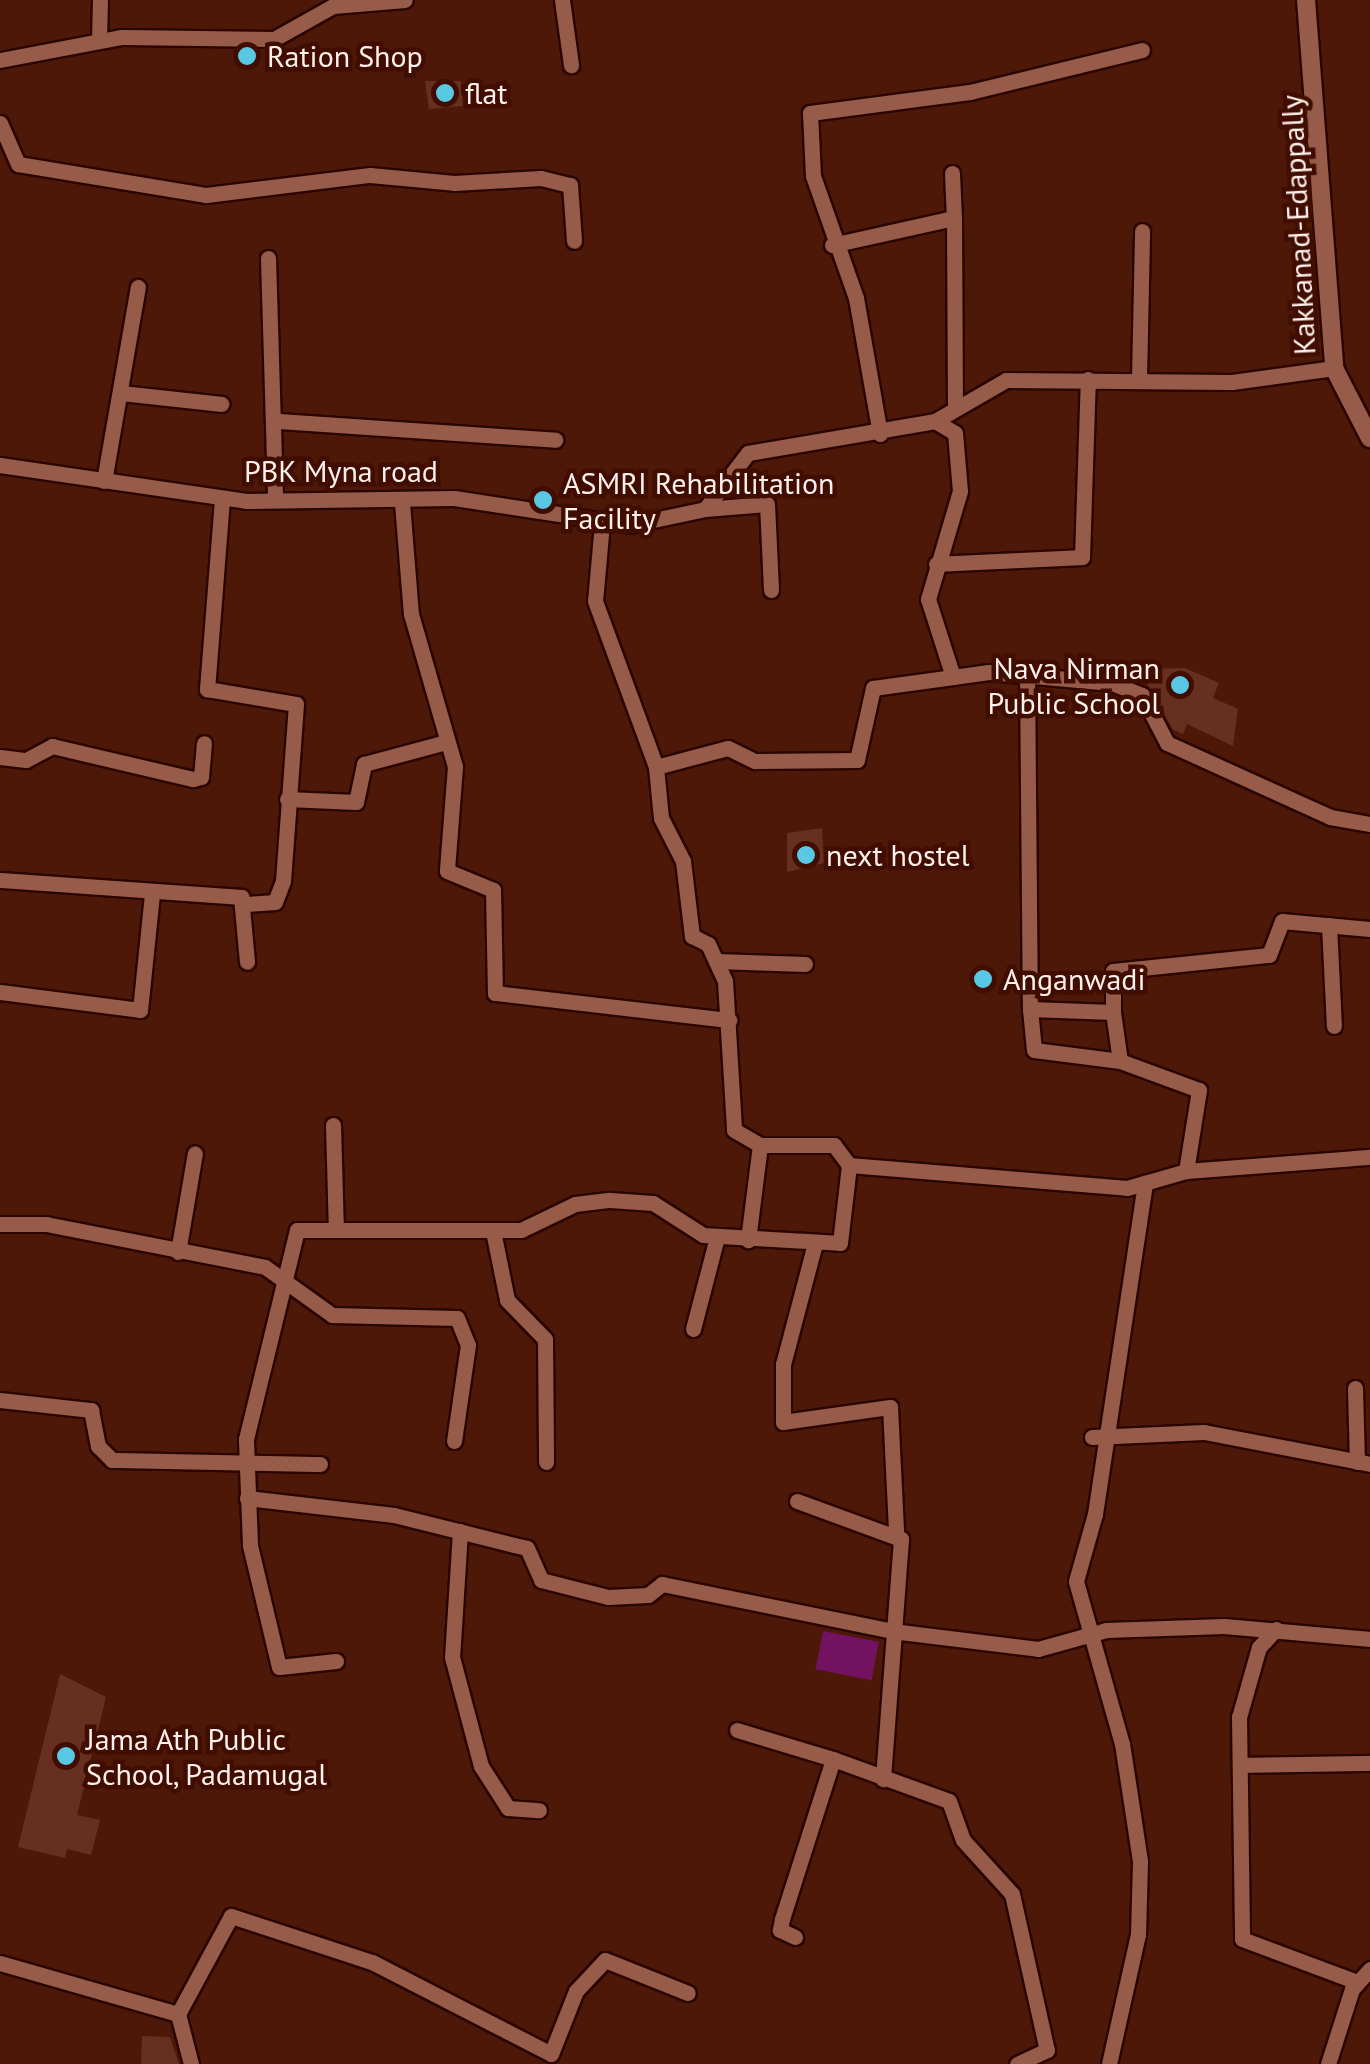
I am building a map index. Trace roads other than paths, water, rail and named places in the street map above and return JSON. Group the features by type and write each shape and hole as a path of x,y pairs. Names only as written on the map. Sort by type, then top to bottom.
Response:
{"street":[{"path":"99,40 100,0"},
{"path":"0,60 99,40 274,39 333,6 404,0"},
{"path":"562,0 570,65"},
{"name":"Kakkanad-Edappally","path":"1306,0 1334,368 1370,438"},
{"path":"880,434 856,298 832,245 813,176 810,114 970,92 1142,50"},
{"path":"0,123 18,164 206,195 370,174 454,184 541,178 570,184 574,241"},
{"path":"952,172 956,405"},
{"path":"832,245 954,218"},
{"path":"1139,379 1142,232"},
{"path":"268,258 279,422 275,500"},
{"path":"104,481 138,287"},
{"path":"704,509 748,454 880,434 934,421 956,405 1006,380 1232,382 1334,368"},
{"path":"936,564 1082,557 1088,380"},
{"path":"122,393 221,404"},
{"path":"934,421 956,433 960,490 928,599 953,678"},
{"path":"279,422 555,440"},
{"name":"PBK Myna road","path":"0,465 222,499 402,502 454,498 602,523 766,504 770,590"},
{"path":"0,880 246,904 275,902 283,881 296,704 208,689 222,499"},
{"path":"402,502 411,614 455,766 447,871 493,890 495,994 728,1020"},
{"path":"336,1662 279,1667 257,1592 247,1498 246,1460 284,1273 298,1230 492,1230 610,1200 653,1203 718,1236 748,1240 814,1247 840,1243 848,1231 849,1165 834,1145 760,1146 734,1130 728,1020 716,961 692,936 683,861 661,818 656,767 595,600 602,523"},
{"path":"656,767 728,748 755,761 857,760 874,688 1027,674 1142,695 1167,744 1330,816 1370,824"},
{"path":"1027,674 1030,1009 1034,1050 1120,1061 1199,1090 1186,1171"},
{"path":"287,799 356,802 364,764 446,742"},
{"path":"0,756 26,760 52,746 193,779 201,777 204,743"},
{"path":"0,992 140,1010 152,892"},
{"path":"246,904 247,962"},
{"path":"1120,1061 1113,971 1269,955 1282,920 1370,929"},
{"path":"1329,925 1334,1026"},
{"path":"716,961 805,964"},
{"path":"1030,1009 1114,1012"},
{"path":"333,1124 336,1230"},
{"path":"748,1240 760,1146"},
{"path":"178,1252 195,1152"},
{"path":"849,1165 1145,1182 1186,1171 1370,1157"},
{"path":"1110,2064 1138,1934 1140,1861 1122,1744 1076,1581 1145,1182"},
{"path":"0,1224 46,1224 284,1273 332,1315 464,1322 454,1441"},
{"path":"492,1230 507,1300 545,1339 546,1462"},
{"path":"693,1329 718,1236"},
{"path":"814,1247 782,1364 783,1422 890,1408 896,1531 882,1779"},
{"path":"1100,1438 1204,1432 1363,1463 1355,1388"},
{"path":"0,1400 91,1410 98,1446 112,1460 320,1464"},
{"path":"247,1498 460,1531 527,1548 541,1580 608,1597 648,1595 662,1584 892,1631 1038,1648 1088,1634 1276,1629 1370,1639"},
{"path":"797,1501 896,1531"},
{"path":"460,1531 452,1658 481,1766 508,1808 539,1810"},
{"path":"1276,1629 1259,1647 1243,1700 1242,1939 1357,1982"},
{"path":"737,1730 948,1802 970,1852 1012,1894 1046,2050 1017,2064"},
{"path":"795,1937 780,1930 782,1919 833,1760"},
{"path":"1242,1765 1370,1763"},
{"path":"191,2064 178,2014 231,1916 372,1962 548,2059 576,1991 606,1960 688,1993"},
{"path":"0,1964 178,2014"},
{"path":"1328,2064 1357,1982 1370,1969"}],"place":[{"name":"Ration Shop","path":"247,56"},
{"name":"flat","path":"445,93"},
{"name":"ASMRI Rehabilitation Facility","path":"543,500"},
{"name":"Nava Nirman Public School","path":"1180,685"},
{"name":"next hostel","path":"806,855"},
{"name":"Anganwadi","path":"983,979"},
{"name":"Jama Ath Public School, Padamugal","path":"66,1756"}]}
